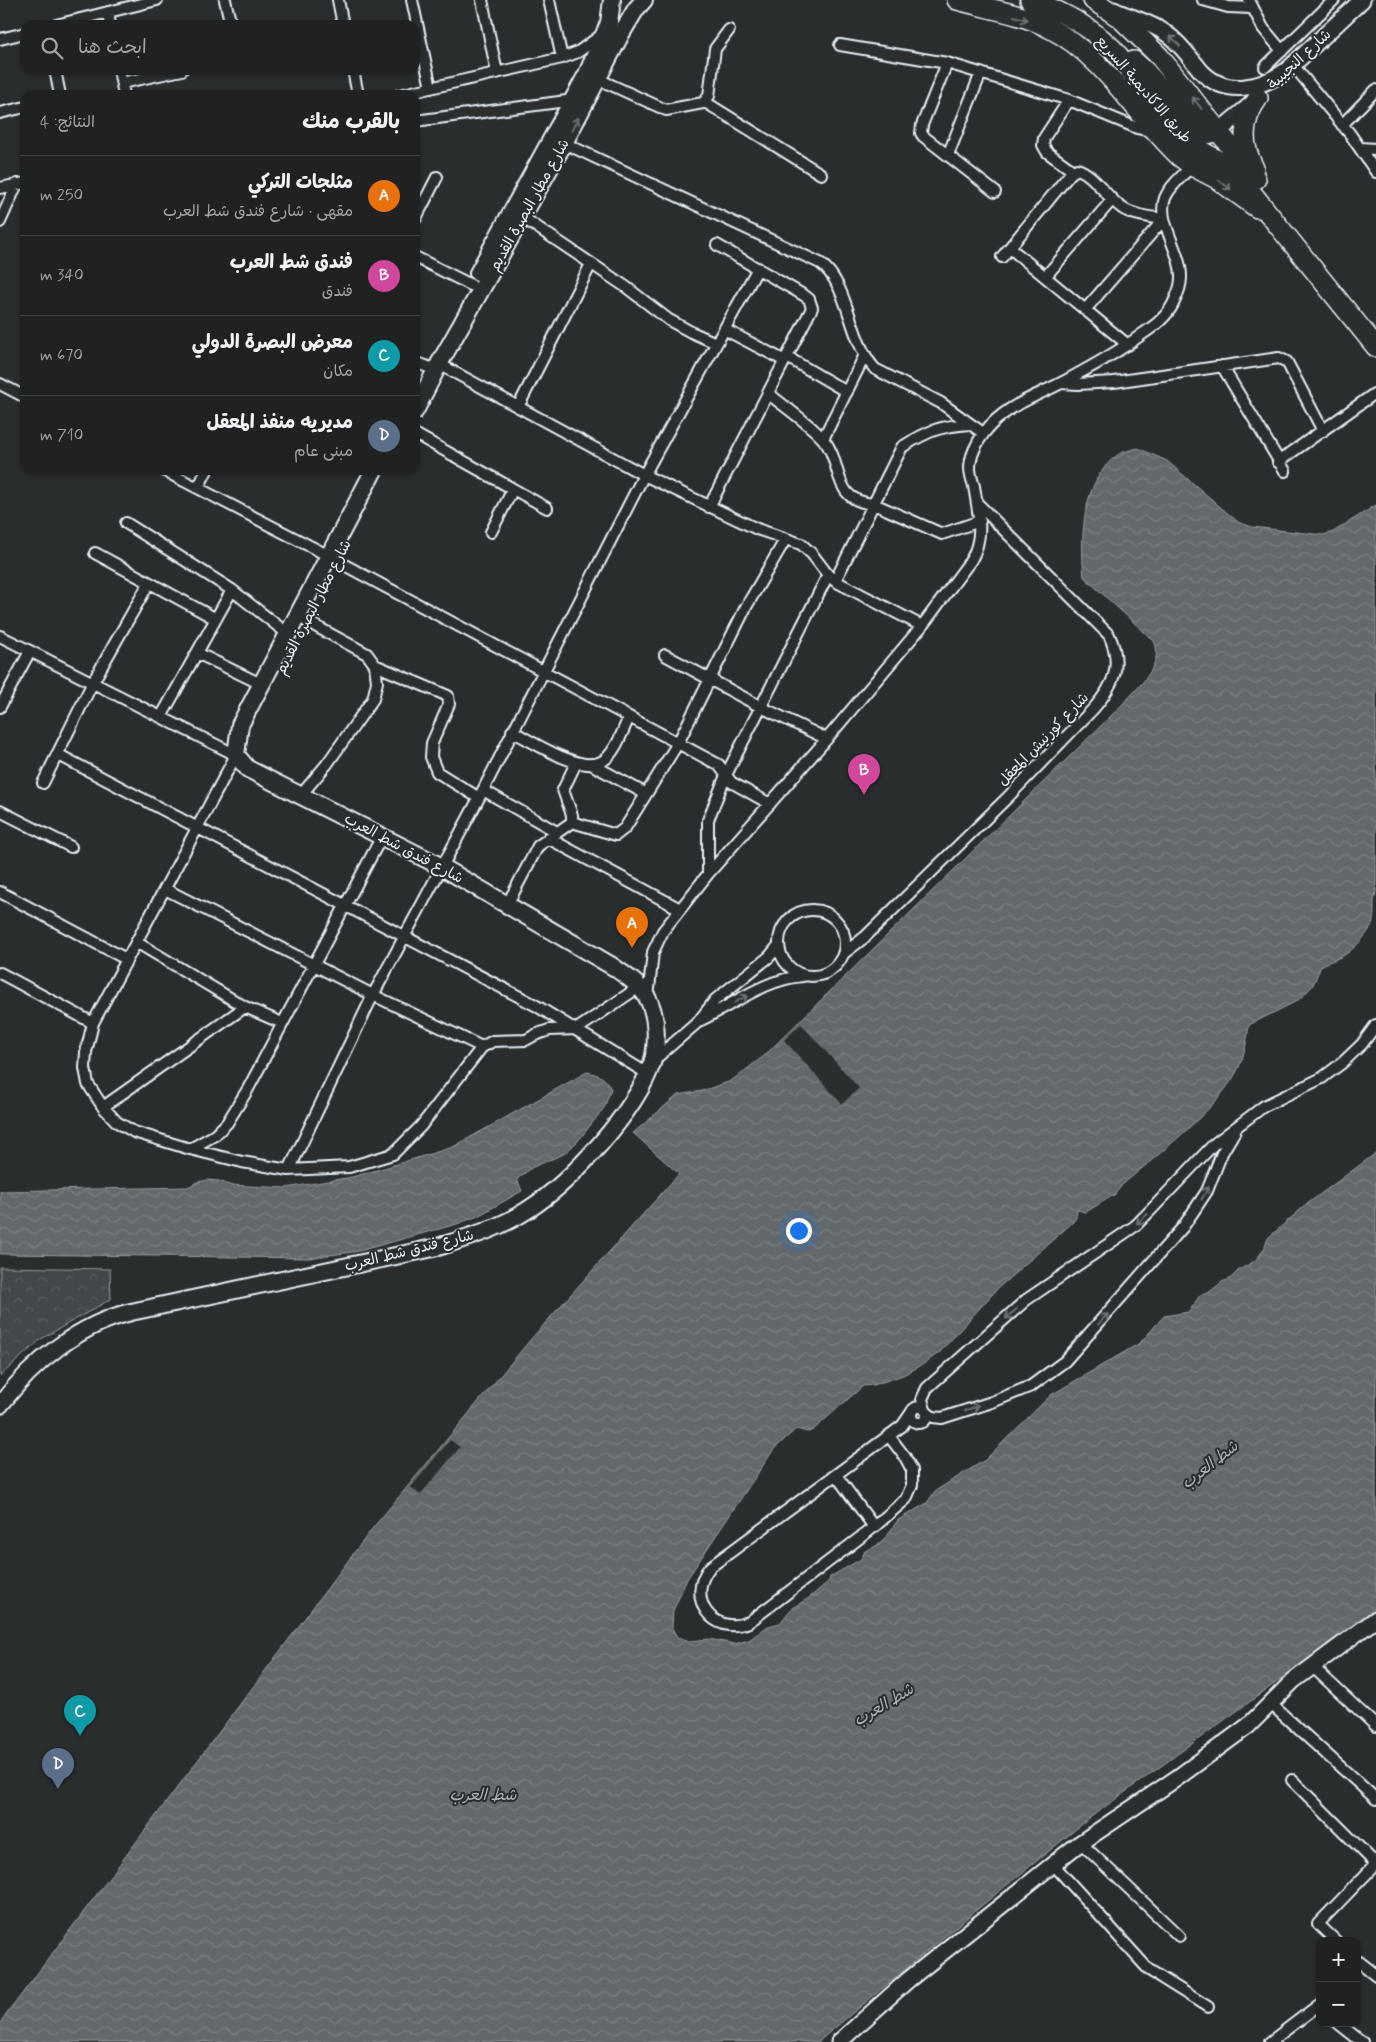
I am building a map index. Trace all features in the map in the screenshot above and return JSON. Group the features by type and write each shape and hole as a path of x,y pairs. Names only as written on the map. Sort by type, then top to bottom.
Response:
{"highway":[{"path":"957,0 1034,21 1062,35 1080,48 1098,66 1174,151 1192,166 1217,179 1250,204 1270,214"},
{"name":"طريق الاكاديمية السريع","path":"1030,0 1070,16 1094,32 1113,49 1185,139 1200,151 1221,161 1235,172 1270,214 1311,255"},
{"name":"طريق الاكاديمية السريع","path":"1099,2 1125,23 1159,56 1266,191 1311,255"},
{"path":"1113,49 1132,59 1145,71 1198,130 1207,134 1219,131"},
{"path":"1258,98 1247,119 1245,141 1248,156 1266,191"},
{"path":"1311,255 1376,331"},
{"path":"1311,255 1376,347"}],"main road":[{"name":"شارع مطار البصرة القديم","path":"420,380 427,364 574,100 606,32 612,10 612,0"},
{"name":"شارع مطار البصرة القديم","path":"420,391 427,364 522,217 564,143 628,22 644,0"},
{"name":"شارع مطار البصرة القديم","path":"237,747 248,731 306,621 372,475"},
{"name":"شارع مطار البصرة القديم","path":"237,747 240,725 261,684 288,634 381,475"},
{"name":"شارع فندق شط العرب","path":"0,1405 16,1384 50,1353 67,1340 112,1318 141,1310 438,1247 467,1238 511,1220 547,1197 576,1170 638,1094 650,1067 655,1029 652,1008 643,993 612,966 442,867 301,794 248,769 237,747"}],"street":[{"path":"76,20 158,0"},
{"path":"225,0 230,20"},
{"path":"338,0 342,20"},
{"path":"412,0 416,20"},
{"path":"482,0 497,73"},
{"path":"549,0 562,58"},
{"path":"1202,0 1250,4 1263,28 1282,51"},
{"path":"1265,67 1334,0"},
{"name":"شارع النجيبية","path":"1219,131 1258,98 1362,0"},
{"path":"1099,2 1165,32 1175,40 1205,75 1224,85 1238,88 1253,86 1271,81 1291,67 1342,125 1376,172"},
{"path":"108,12 109,20"},
{"path":"598,79 666,110 705,102 709,96 714,49 729,30"},
{"path":"420,90 562,58 578,52 606,32"},
{"path":"0,39 20,34"},
{"path":"420,37 431,88"},
{"path":"840,45 947,63 1069,100 1137,128 1158,132"},
{"path":"947,63 921,129 923,136 995,192"},
{"path":"948,155 981,73"},
{"path":"56,75 59,90"},
{"path":"121,75 123,90"},
{"path":"122,83 159,75"},
{"path":"354,75 357,90"},
{"path":"1342,125 1376,90"},
{"path":"420,120 574,100"},
{"path":"1069,100 1044,138 1043,145 1047,152 1073,171"},
{"path":"705,102 821,174"},
{"path":"0,113 20,108"},
{"path":"564,143 820,263 829,269 836,280 865,355 875,368 941,403 983,433"},
{"path":"1360,148 1376,149"},
{"path":"0,636 161,717 237,747 198,829 93,1023 86,1052 85,1068 88,1084 103,1108 117,1122 134,1132 242,1162 289,1170 349,1167 394,1154 421,1126 482,1047 493,1041 526,1040 549,1030 577,1029 643,993 656,942 680,909 922,626 975,552 980,536 980,521 970,468 972,458 983,433 994,421 1012,407 1062,383 1128,345 1164,317 1178,292 1181,280 1180,266 1164,219 1164,204 1166,197 1192,166"},
{"path":"1002,257 1073,171 1077,169 1082,171 1122,208 1134,214 1164,219"},
{"path":"420,210 437,177"},
{"path":"0,188 20,184"},
{"path":"0,222 20,186"},
{"path":"1045,277 1112,200"},
{"path":"522,217 626,287 669,320 716,343"},
{"path":"1085,310 1164,219"},
{"path":"709,507 810,313 812,304 805,296 717,245"},
{"path":"1010,248 1128,345"},
{"path":"420,259 472,285"},
{"path":"518,407 591,264"},
{"path":"289,1170 373,995 481,794 644,475 758,268"},
{"path":"724,328 847,392"},
{"path":"823,439 865,355"},
{"path":"1062,383 1114,382 1274,358 1284,359 1289,365 1323,432"},
{"path":"427,364 518,407 644,475 709,507 757,529 801,544 807,548 832,578 922,626"},
{"path":"1222,366 1285,472"},
{"path":"0,384 20,394"},
{"path":"768,394 823,439 832,456 837,476 852,500 874,504 942,534 980,521"},
{"path":"1278,462 1323,432 1374,394"},
{"path":"708,874 708,820 726,775 874,504 902,447 922,435 945,426 970,424"},
{"path":"420,437 547,508"},
{"path":"173,475 333,558 719,765 731,782 770,804"},
{"path":"198,488 204,475"},
{"path":"491,532 513,489"},
{"name":"شارع كورنيش المعقل","path":"843,954 878,924 1001,804 1094,708 1107,692 1115,674 1115,655 1109,635 977,503"},
{"path":"126,523 232,590 288,634"},
{"path":"572,822 616,835 625,828 678,743 746,607 785,540"},
{"path":"95,553 216,619"},
{"path":"43,783 93,682 149,583"},
{"path":"161,717 232,590"},
{"path":"301,794 327,764 373,699 377,682 375,665 367,654 306,621"},
{"path":"0,707 30,651"},
{"path":"197,653 261,684"},
{"path":"665,655 762,707 827,739"},
{"path":"375,665 448,696 449,704 432,742 431,757 437,772 481,794 680,909"},
{"path":"512,731 576,763 590,764 601,762 611,753 629,717"},
{"path":"57,754 650,1067 698,1022 715,1000 769,957 779,945 783,927 788,920 804,911 812,910 821,911 836,920 844,936 843,954 839,962 825,973 790,977 771,983 698,1022"},
{"path":"572,822 572,815 563,790 576,763"},
{"path":"590,764 646,794"},
{"path":"0,812 71,847"},
{"path":"507,905 538,846 572,822"},
{"path":"190,1149 215,1135 227,1123 248,1089 382,836"},
{"path":"165,889 373,995 482,1047"},
{"path":"0,892 126,959"},
{"path":"136,942 244,1006 282,1023"},
{"path":"779,945 785,962 791,968 807,975"},
{"path":"0,973 93,1023"},
{"path":"103,1108 244,1006"},
{"path":"902,1426 924,1393 1026,1300 1135,1226 1214,1144 1264,1106 1309,1085 1335,1069 1356,1051 1376,1025"},
{"path":"912,1410 913,1420 923,1417 942,1418 992,1402 1031,1386 1065,1361 1183,1227 1206,1191 1226,1145 1240,1124"},
{"path":"923,1417 922,1402 924,1393"},
{"path":"912,1410 918,1407 923,1417"},
{"path":"889,1436 910,1463 912,1470 912,1486 906,1499 874,1527 749,1622 727,1625 708,1614 701,1602 700,1587 710,1567 902,1426 923,1417"},
{"path":"836,1475 874,1527"},
{"path":"839,2042 908,1980 1053,1864 1248,1726 1293,1682 1376,1619"},
{"path":"1313,1667 1376,1726"},
{"path":"1271,1704 1376,1799"},
{"path":"1292,1780 1376,1864 1318,1924 1332,1937"},
{"path":"1081,1843 1179,1936"},
{"path":"1053,1864 1148,1970 1208,2007"},
{"path":"1361,1965 1376,1974"},
{"path":"1270,2042 1316,2009"},
{"path":"1343,2027 1362,2042"}],"green space":[{"path":"0,1267 110,1269 111,1299 41,1339 0,1376"}],"water":[{"name":"شط العرب","path":"1138,448 1167,461 1238,522 1252,527 1323,535 1333,532 1376,505 1376,893 1372,924 1364,937 1351,950 1343,956 1321,966 1313,985 1297,1001 1249,1025 1246,1046 1239,1067 1218,1098 1203,1114 1122,1185 1114,1195 1086,1212 1077,1210 1076,1218 1072,1223 998,1288 940,1352 922,1365 903,1375 874,1385 863,1386 813,1430 808,1432 796,1429 774,1449 687,1579 673,1611 672,1628 677,1637 690,1641 709,1639 734,1644 749,1640 768,1626 780,1623 792,1608 809,1598 829,1581 830,1577 861,1559 865,1551 876,1546 887,1536 898,1520 927,1503 935,1491 985,1460 1051,1395 1140,1343 1164,1316 1189,1312 1200,1295 1208,1293 1222,1282 1231,1278 1239,1270 1255,1261 1264,1249 1268,1238 1307,1204 1376,1153 1376,1610 1091,1817 818,2042 0,2042 0,2023 372,1529 531,1339 679,1174 633,1133 678,1095 702,1091 731,1081 764,1056 1117,710 1146,678 1155,660 1156,650 1154,641 1084,577 1083,561 1086,509 1097,478 1119,454"},
{"path":"587,1072 602,1077 611,1089 604,1108 578,1141 564,1154 533,1167 517,1179 522,1191 478,1216 457,1224 359,1251 309,1258 0,1254 0,1191 188,1187 197,1182 208,1180 219,1181 229,1185 286,1188 352,1177 453,1147"}],"pier":[{"path":"801,1024 859,1088 842,1104 784,1040"},
{"path":"450,1440 460,1447 420,1495 411,1487"}],"place":[{"name":"فندق شط العرب","path":"864,795"},
{"name":"مثلجات التركي","path":"632,948"},
{"name":"معرض البصرة الدولي","path":"80,1736"},
{"name":"مديريه منفذ المعقل","path":"58,1789"}]}
